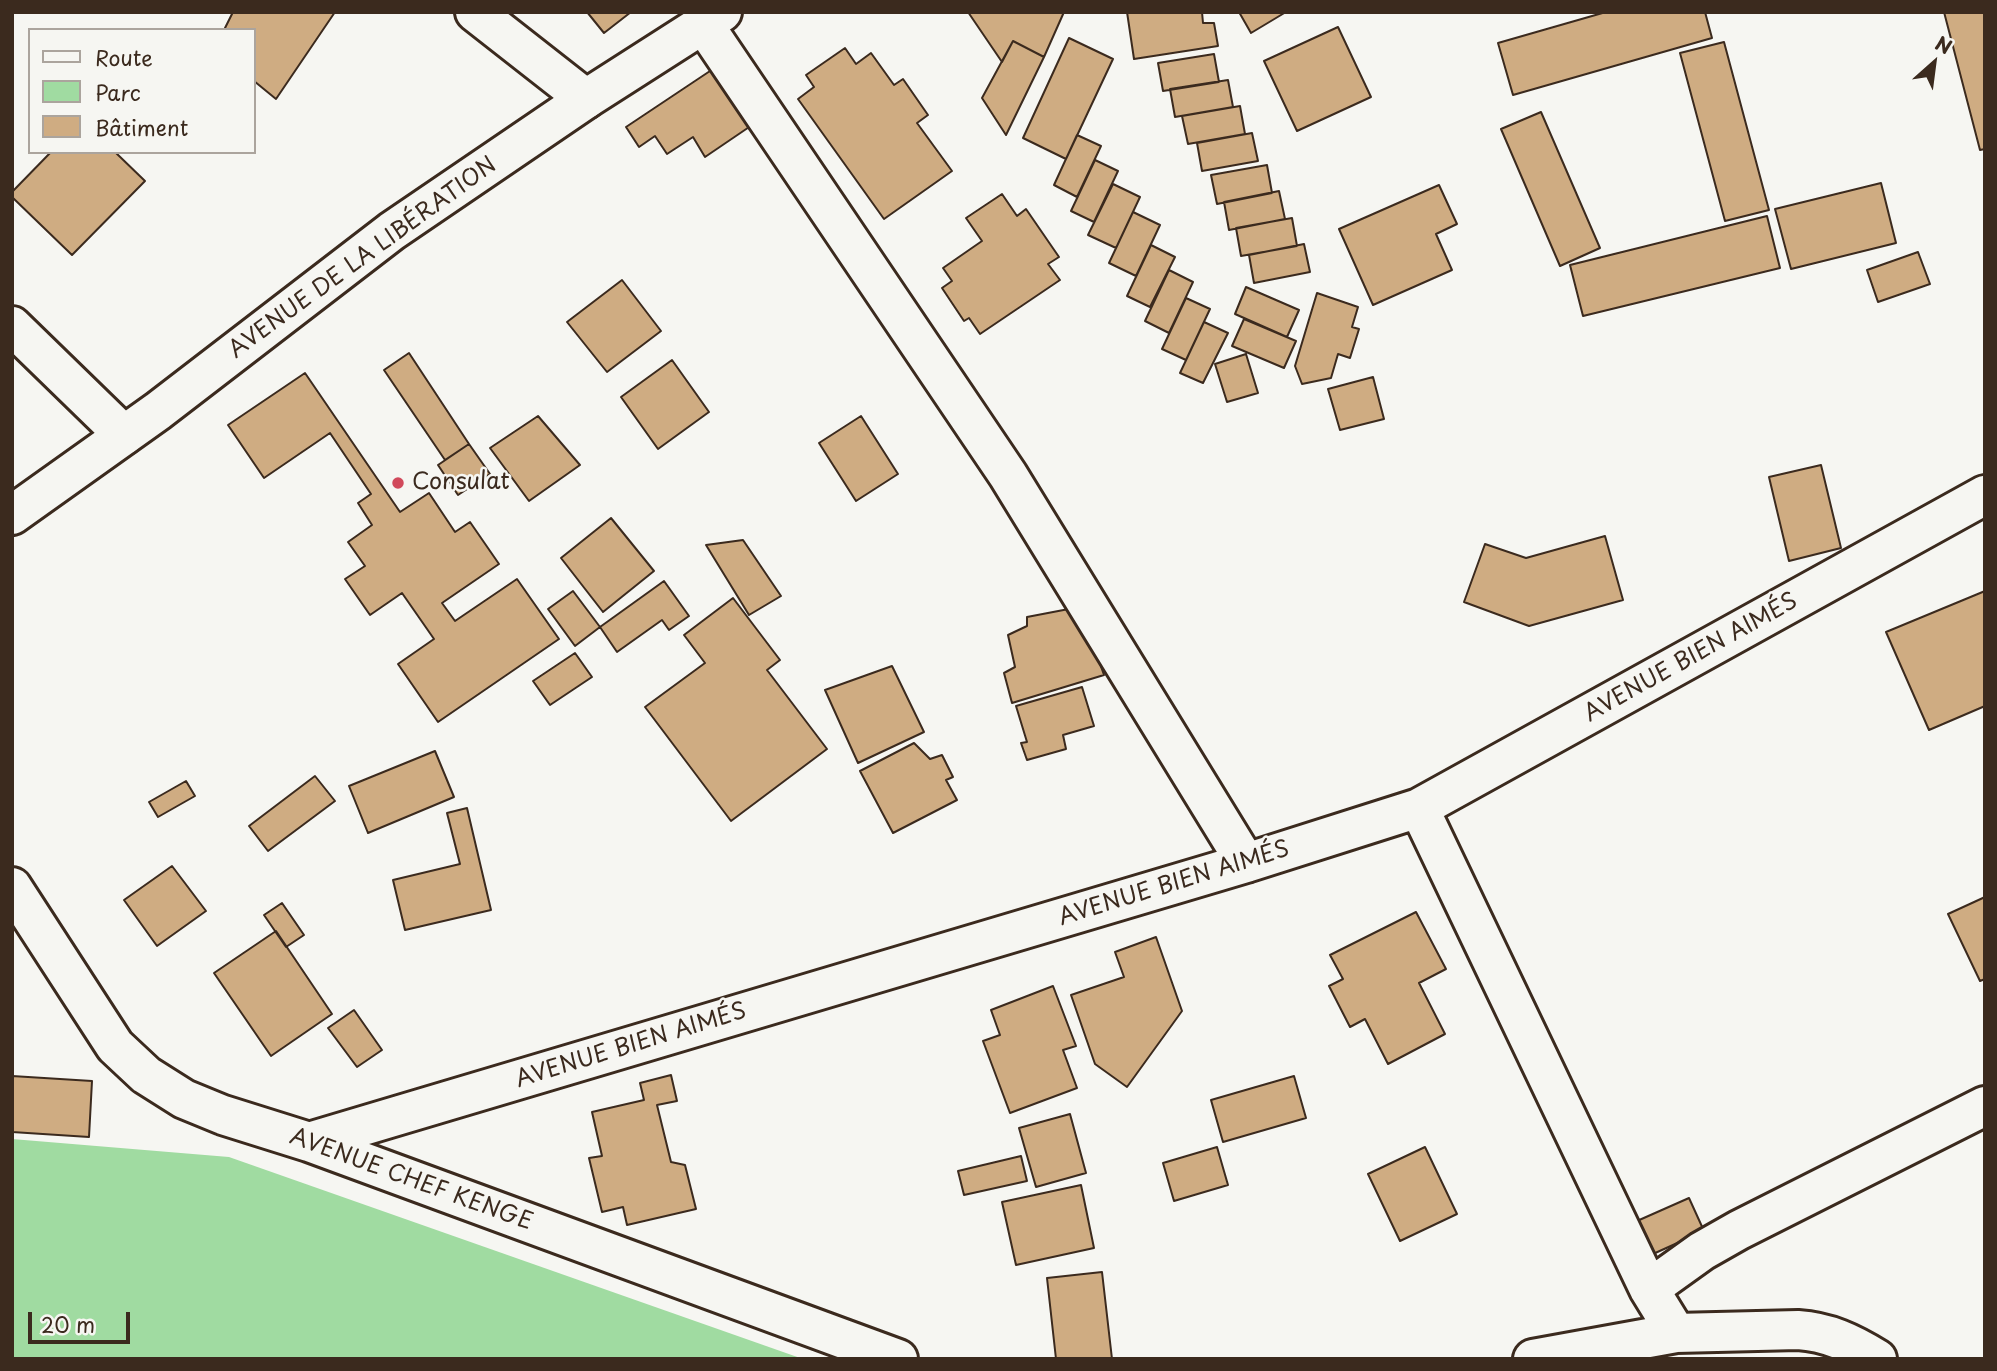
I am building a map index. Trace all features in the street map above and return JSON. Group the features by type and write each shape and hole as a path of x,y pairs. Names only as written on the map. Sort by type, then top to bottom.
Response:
{"street":[{"path":"475,12 586,99"},
{"path":"713,19 1008,475 1246,863"},
{"name":"AVENUE DE LA LIBÉRATION","path":"12,515 124,435 392,231 586,99 713,19"},
{"path":"12,326 124,435"},
{"name":"AVENUE BIEN AIMÉS","path":"309,1142 1246,863 1419,808 1985,495"},
{"path":"1419,808 1649,1289 1676,1333"},
{"name":"AVENUE CHEF KENGE","path":"12,887 115,1046 146,1075 184,1099 223,1115 309,1142 898,1359"},
{"path":"1649,1289 1702,1251 1739,1230 1985,1106"},
{"path":"1534,1359 1676,1333 1815,1331 1853,1344 1877,1359"}],"green space":[{"path":"12,1139 229,1157 803,1359 12,1359"}],"building":[{"path":"233,12 335,12 276,99 256,83 256,28 225,28"},
{"path":"587,12 631,12 604,33"},
{"path":"968,12 1064,12 1044,57 1013,41 1002,62"},
{"path":"1127,12 1202,12 1203,23 1214,23 1218,46 1134,59"},
{"path":"1239,12 1286,12 1251,33"},
{"path":"1606,12 1705,12 1712,38 1513,95 1498,43"},
{"path":"1944,12 1985,12 1985,149 1980,150"},
{"path":"1338,27 1371,97 1297,131 1264,61"},
{"path":"1069,38 1113,59 1066,159 1023,138"},
{"path":"1013,41 1044,57 1006,135 982,98"},
{"path":"1724,42 1769,210 1725,221 1680,53"},
{"path":"845,48 856,64 871,53 894,85 903,79 928,115 917,123 952,171 884,219 798,99 814,87 806,75"},
{"path":"1214,54 1219,82 1163,91 1158,63"},
{"path":"719,65 758,121 705,157 693,137 667,154 655,136 639,147 626,127"},
{"path":"1228,80 1233,107 1175,117 1170,89"},
{"path":"1240,106 1245,134 1188,144 1182,116"},
{"path":"1541,112 1600,248 1560,266 1501,129"},
{"path":"1252,133 1258,161 1202,171 1197,143"},
{"path":"1077,135 1101,146 1077,197 1054,185"},
{"path":"49,154 117,154 145,181 72,255 12,197 12,192"},
{"path":"1095,160 1118,171 1094,222 1071,211"},
{"path":"1267,165 1272,193 1217,204 1211,175"},
{"path":"1881,183 1896,243 1791,269 1775,209"},
{"path":"1113,184 1140,197 1116,248 1088,235"},
{"path":"1439,185 1457,224 1436,234 1452,270 1373,305 1339,229"},
{"path":"1279,191 1285,219 1229,230 1224,202"},
{"path":"1002,194 1017,216 1026,209 1059,257 1048,264 1060,280 980,334 969,318 964,321 942,288 952,281 943,268 982,241 966,218"},
{"path":"1133,212 1160,225 1136,276 1109,263"},
{"path":"1767,216 1780,268 1583,316 1570,265"},
{"path":"1292,218 1297,246 1241,256 1236,228"},
{"path":"1304,244 1310,272 1254,283 1249,255"},
{"path":"1151,245 1175,257 1150,307 1127,296"},
{"path":"1918,252 1930,284 1878,302 1867,270"},
{"path":"1169,270 1193,282 1169,333 1145,321"},
{"path":"622,280 661,331 607,372 567,322"},
{"path":"1246,287 1299,310 1287,337 1235,314"},
{"path":"1317,293 1358,307 1352,327 1359,329 1350,358 1338,354 1331,378 1302,384 1295,366"},
{"path":"1186,298 1210,309 1186,360 1162,349"},
{"path":"1244,319 1296,341 1284,368 1232,346"},
{"path":"1204,322 1228,333 1203,383 1180,373"},
{"path":"409,353 469,444 445,460 384,370"},
{"path":"1246,354 1258,393 1227,402 1215,364"},
{"path":"672,360 709,412 658,449 621,397"},
{"path":"305,373 400,512 429,493 455,532 470,522 499,564 442,603 455,621 517,579 559,639 438,722 398,664 434,639 402,593 370,615 345,579 365,566 348,542 372,525 358,503 371,494 330,433 264,478 228,425"},
{"path":"1373,377 1384,419 1340,430 1328,389"},
{"path":"538,416 580,465 529,501 490,448"},
{"path":"861,416 898,474 856,501 819,443"},
{"path":"469,444 490,474 458,495 438,465"},
{"path":"1821,465 1841,548 1789,561 1769,477"},
{"path":"611,518 654,571 603,612 561,558"},
{"path":"1605,536 1623,600 1529,626 1464,602 1485,544 1526,558"},
{"path":"743,540 781,596 749,615 706,545"},
{"path":"664,581 689,616 669,630 662,620 617,652 600,627"},
{"path":"573,591 600,627 575,646 548,609"},
{"path":"1985,591 1985,706 1929,730 1886,632"},
{"path":"733,598 780,660 767,670 827,749 731,821 645,707 705,663 684,635"},
{"path":"1074,608 1084,636 1090,634 1104,675 1012,703 1004,673 1015,667 1008,635 1027,626 1027,617"},
{"path":"575,653 592,677 550,705 533,681"},
{"path":"892,666 924,732 858,763 825,690"},
{"path":"1082,687 1094,726 1063,735 1066,749 1027,760 1021,743 1027,742 1016,706"},
{"path":"914,743 930,759 942,755 953,777 946,780 957,800 893,833 860,771"},
{"path":"435,751 454,797 368,833 349,786"},
{"path":"315,776 335,801 268,851 249,826"},
{"path":"186,781 195,796 158,817 149,802"},
{"path":"467,808 491,910 405,930 393,880 460,864 447,813"},
{"path":"172,866 206,911 157,946 124,900"},
{"path":"1985,897 1985,979 1980,981 1948,914"},
{"path":"282,903 304,935 286,947 264,915"},
{"path":"1416,912 1446,969 1419,983 1445,1034 1388,1064 1365,1019 1350,1027 1329,986 1343,979 1330,955"},
{"path":"276,931 332,1014 271,1056 214,973"},
{"path":"1156,937 1182,1011 1127,1087 1095,1064 1071,995 1124,977 1115,952"},
{"path":"1053,986 1076,1046 1063,1050 1077,1088 1010,1113 983,1041 1000,1035 991,1010"},
{"path":"354,1010 382,1050 357,1067 328,1028"},
{"path":"671,1075 677,1101 657,1105 671,1162 685,1165 696,1209 627,1225 623,1207 602,1212 589,1158 602,1156 592,1112 644,1100 640,1083"},
{"path":"12,1076 92,1081 89,1137 12,1132"},
{"path":"1294,1076 1306,1118 1223,1142 1211,1100"},
{"path":"1070,1114 1086,1173 1036,1187 1019,1128"},
{"path":"1217,1147 1228,1185 1174,1201 1163,1163"},
{"path":"1425,1147 1457,1214 1400,1241 1368,1174"},
{"path":"1021,1156 1027,1181 964,1195 958,1171"},
{"path":"1081,1185 1094,1248 1016,1265 1002,1202"},
{"path":"1689,1198 1704,1231 1653,1254 1637,1221"},
{"path":"1102,1272 1112,1359 1056,1359 1047,1278"}],"place":[{"name":"Consulat","path":"398,483"}]}
